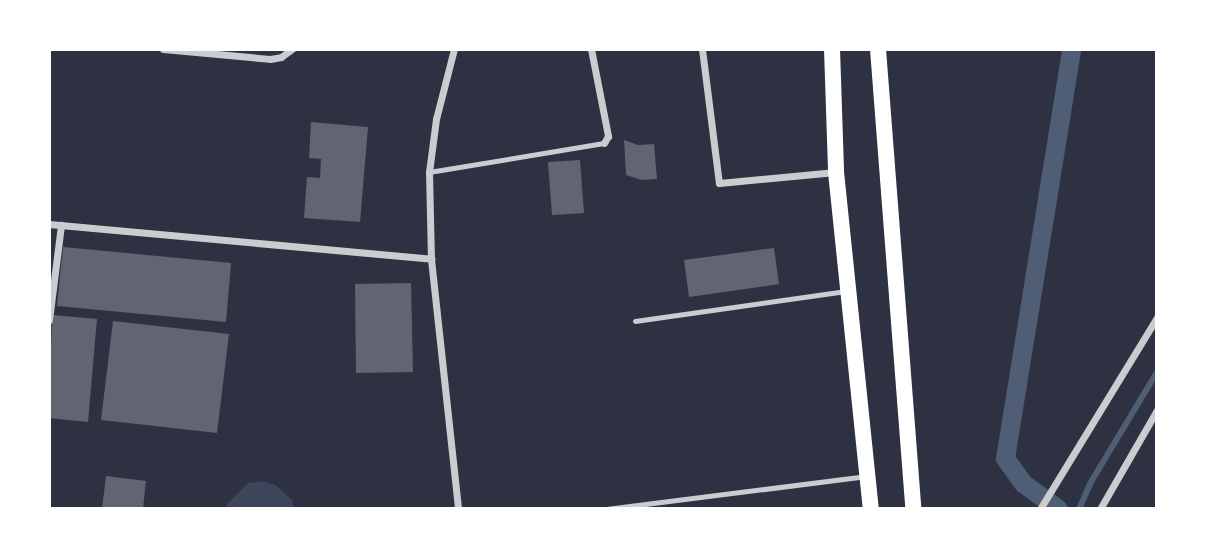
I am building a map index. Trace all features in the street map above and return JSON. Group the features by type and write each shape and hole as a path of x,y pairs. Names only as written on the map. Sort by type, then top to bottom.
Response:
{"main road":[{"path":"832,49 836,172 871,509"},
{"path":"878,49 913,509"}],"street":[{"path":"163,49 270,59 281,57 292,49"},
{"path":"454,49 436,119 429,172 431,259 458,509"},
{"path":"591,49 608,135 604,143"},
{"path":"702,49 719,183 836,172"},
{"path":"49,224 431,259"},
{"path":"49,320 61,225"},
{"path":"1042,507 1157,317"},
{"path":"1100,509 1157,410"}],"lane":[{"path":"429,172 604,143"},
{"path":"635,321 849,290"},
{"path":"606,509 868,476"}],"shaded area":[{"path":"263,481 276,485 292,500 294,509 227,509 227,504 248,483"}],"building":[{"path":"311,122 368,127 360,222 304,218 307,177 320,178 321,159 309,158"},
{"path":"624,140 638,145 654,144 657,179 642,180 626,175"},
{"path":"580,160 584,213 552,215 548,162"},
{"path":"63,247 231,263 226,322 57,306"},
{"path":"774,248 779,284 689,297 684,260"},
{"path":"411,283 413,372 356,373 355,284"},
{"path":"52,315 97,319 88,422 49,418"},
{"path":"113,321 229,334 217,433 101,420"},
{"path":"106,476 146,481 143,509 102,509"}],"waterway":[{"path":"1058,509 1023,483 1005,458 1071,49"},
{"path":"1079,509 1091,482 1157,372"}]}
